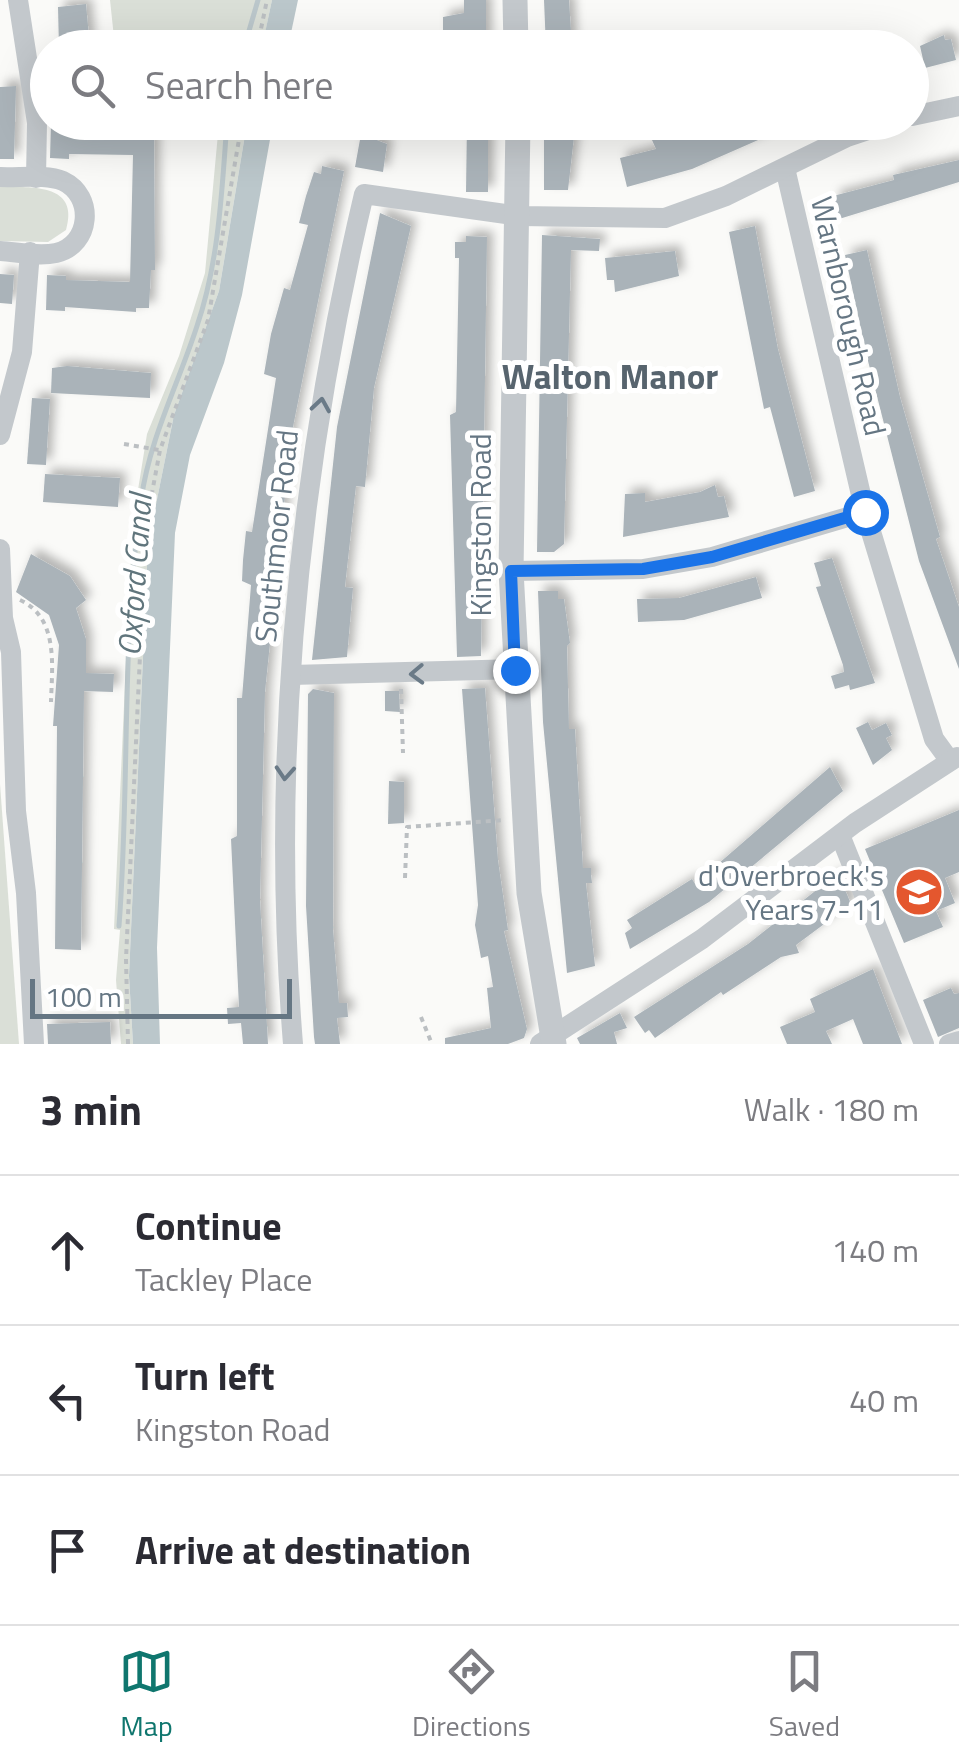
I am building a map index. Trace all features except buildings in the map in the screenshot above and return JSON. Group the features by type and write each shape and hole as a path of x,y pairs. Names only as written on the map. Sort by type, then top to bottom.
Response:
{"street":[{"path":"18,0 30,78"},
{"path":"515,0 516,30"},
{"path":"929,112 959,106"},
{"path":"36,178 37,140"},
{"name":"Kingston Road","path":"518,140 511,571 529,894 549,1042"},
{"name":"Southmoor Road","path":"293,1044 284,795 304,512 333,325 364,194 519,216 665,218 843,140"},
{"name":"Warnborough Road","path":"785,168 865,512 934,739 954,759"},
{"path":"0,178 58,178 72,186 85,204 84,227 71,245 55,253 0,251"},
{"path":"0,435 22,352 30,252"},
{"path":"511,571 643,569 712,557 865,512"},
{"path":"0,549 12,668 16,811 26,892 34,1044"},
{"path":"291,675 515,670"},
{"path":"549,1042 702,939 840,835 954,759"},
{"path":"840,835 924,1044"},
{"path":"949,1044 959,1041"}],"path":[{"path":"261,30 268,0"},
{"path":"128,1044 126,959 146,525 160,450 208,320 239,140"},
{"path":"124,444 160,450"},
{"path":"3,605 12,604 12,598 17,598 33,606 48,628 52,702"},
{"path":"401,688 403,753"},
{"path":"405,878 408,826 506,820"},
{"path":"421,1017 432,1044"}],"shaded area":[{"path":"110,0 272,0 266,30 113,30"},
{"path":"272,0 298,0 292,30 266,30"},
{"path":"217,140 244,140 219,291 174,415 148,544 129,976 133,1044 121,1044 116,980 120,930 114,929 132,527 147,434 179,356 205,273"},
{"name":"Oxford Canal","path":"244,140 270,140 242,295 224,363 190,455 175,533 157,948 160,1044 133,1044 129,976 148,544 174,415 219,291"},
{"path":"0,187 38,188 59,196 66,203 66,230 48,242 0,241"},
{"path":"0,784 19,1044 0,1044"}],"waterway":[{"path":"249,30 258,0"},
{"path":"119,926 128,659 141,500 151,455 197,326 210,277 225,140"}],"place":[{"name":"d'Overbroeck's Years 7-11","path":"919,892"}],"district":[{"name":"Walton Manor","path":"610,376"}],"route":[{"path":"515,670 511,571 643,569 712,557 865,512"}]}
